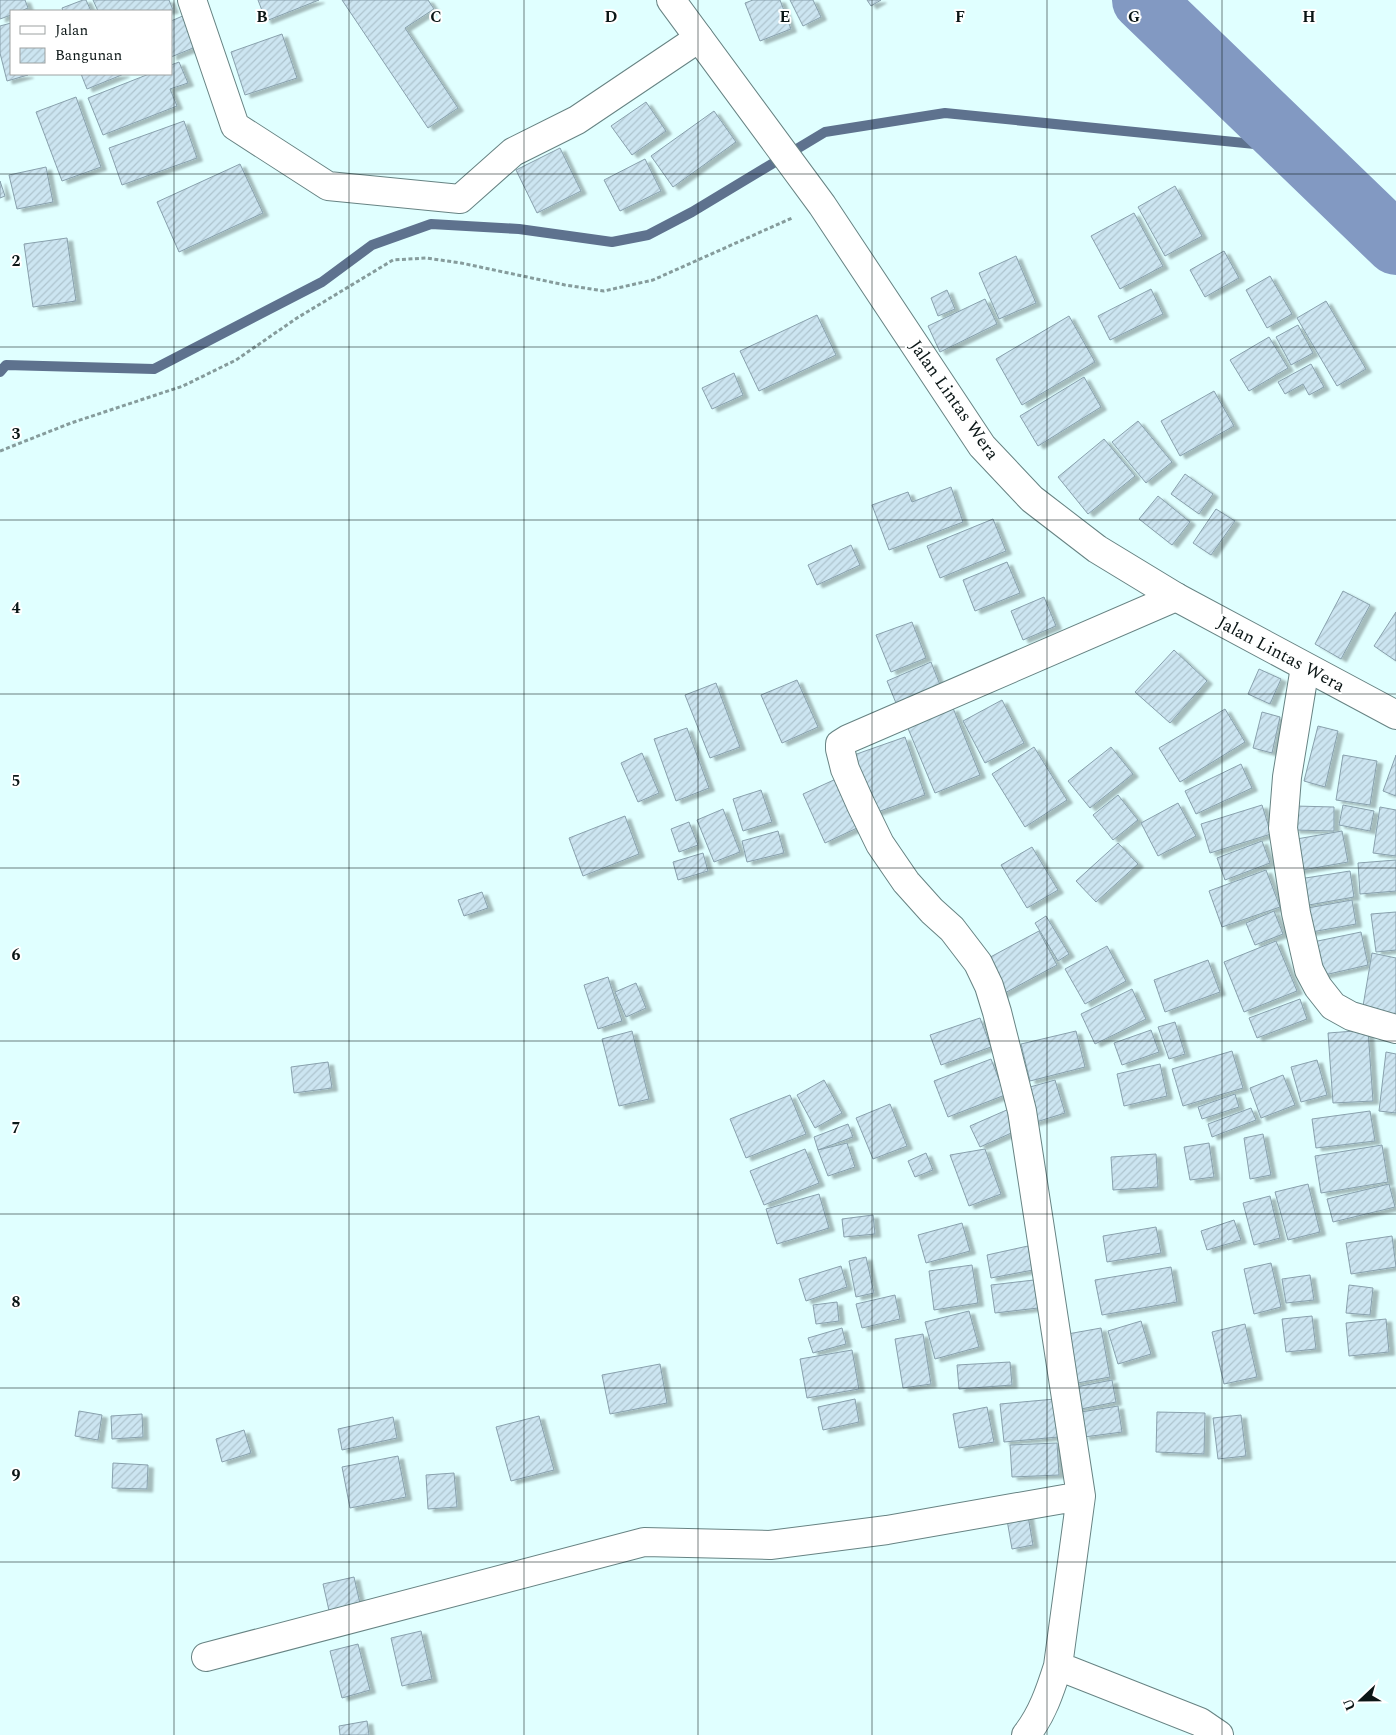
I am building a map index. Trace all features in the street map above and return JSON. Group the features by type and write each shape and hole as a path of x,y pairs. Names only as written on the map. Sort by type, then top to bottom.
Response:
{"street":[{"path":"192,0 235,126 328,186 460,199 513,152 577,120 699,38"},
{"name":"Jalan Lintas Wera","path":"671,0 818,198 982,446 1032,499 1097,549 1176,597 1396,715"},
{"path":"1026,1735 1034,1725 1050,1690 1058,1666 1081,1496 1022,1111 989,986 978,963 952,929 932,911 906,882 880,844 845,768 840,744 1176,597"},
{"path":"1305,667 1287,777 1283,828 1296,913 1309,970 1318,988 1333,1006 1350,1016 1396,1030"},
{"path":"206,1657 644,1542 770,1545 887,1530 1081,1496"},
{"path":"1058,1666 1200,1722 1219,1735"}],"path":[{"path":"0,451 71,423 183,386 236,360 298,318 393,260 435,259 604,291 654,280 818,198"}],"building":[{"path":"0,0 25,0 28,8 10,10 10,15 0,19"},
{"path":"86,0 91,10 63,10 62,8"},
{"path":"93,0 169,0 173,10 172,10 98,10"},
{"path":"258,0 319,0 266,21"},
{"path":"342,0 428,0 434,9 405,28 458,108 428,128"},
{"path":"753,0 780,0 791,29 760,41 745,3"},
{"path":"790,0 813,0 821,17 803,26"},
{"path":"867,0 881,0 871,6"},
{"path":"185,15 198,46 172,57 172,21"},
{"path":"10,23 10,75 28,75 7,81 0,53 0,26"},
{"path":"282,34 297,78 245,95 231,52"},
{"path":"179,62 188,83 170,89 177,106 103,135 88,98 146,75 172,75 172,65"},
{"path":"81,75 122,75 87,89"},
{"path":"76,97 101,167 62,181 36,112"},
{"path":"646,102 666,131 632,155 611,126"},
{"path":"714,111 736,142 673,187 651,156"},
{"path":"184,121 197,158 122,185 109,148"},
{"path":"560,148 581,191 537,213 516,170"},
{"path":"645,159 661,191 620,211 604,180"},
{"path":"240,164 263,213 179,252 157,202"},
{"path":"46,167 53,202 17,209 9,175"},
{"path":"0,181 5,196 0,198"},
{"path":"1175,186 1202,236 1165,256 1138,207"},
{"path":"1134,213 1163,266 1120,289 1091,236"},
{"path":"67,238 76,301 33,307 24,244"},
{"path":"1224,251 1239,278 1205,297 1190,270"},
{"path":"1016,256 1036,303 999,319 979,273"},
{"path":"1270,276 1292,314 1267,328 1246,290"},
{"path":"1151,289 1163,314 1110,340 1098,316"},
{"path":"947,290 955,309 938,316 931,298"},
{"path":"985,299 997,324 940,352 928,326"},
{"path":"1326,301 1366,369 1337,386 1297,318"},
{"path":"817,315 836,355 759,391 740,351"},
{"path":"1069,316 1095,362 1022,405 996,359"},
{"path":"1298,325 1313,353 1291,365 1276,337"},
{"path":"1269,337 1288,368 1249,391 1230,360"},
{"path":"1311,364 1324,387 1309,395 1303,384 1285,394 1278,382"},
{"path":"734,373 743,395 712,409 702,388"},
{"path":"1084,377 1101,407 1038,446 1020,416"},
{"path":"1214,391 1234,426 1180,456 1161,421"},
{"path":"1138,421 1172,462 1146,483 1112,442"},
{"path":"1104,439 1135,476 1088,514 1058,477"},
{"path":"1185,474 1213,494 1199,514 1171,494"},
{"path":"951,487 963,522 889,550 872,505 908,492 912,502"},
{"path":"1158,496 1190,522 1172,545 1139,519"},
{"path":"1216,509 1235,521 1211,555 1193,543"},
{"path":"993,519 1006,551 940,578 927,546"},
{"path":"851,545 860,565 817,585 808,565"},
{"path":"1007,562 1020,593 975,611 963,580"},
{"path":"1343,591 1370,605 1341,659 1315,644"},
{"path":"1044,597 1056,626 1023,640 1011,611"},
{"path":"1396,612 1396,661 1374,646"},
{"path":"912,622 926,658 891,672 876,635"},
{"path":"1174,650 1207,681 1170,723 1135,692"},
{"path":"931,662 942,690 898,708 887,681"},
{"path":"1259,669 1281,679 1270,704 1248,694"},
{"path":"797,680 818,727 782,743 761,695"},
{"path":"716,683 740,747 710,758 685,695"},
{"path":"1002,700 1024,743 985,763 963,721"},
{"path":"953,708 980,775 935,793 907,726"},
{"path":"1225,709 1245,742 1180,782 1159,748"},
{"path":"1262,712 1280,717 1272,753 1253,748"},
{"path":"1318,726 1338,731 1325,787 1304,781"},
{"path":"687,728 709,788 676,801 654,739"},
{"path":"905,737 925,795 872,814 851,756"},
{"path":"1034,747 1067,800 1025,827 992,774"},
{"path":"1111,747 1133,774 1090,808 1068,781"},
{"path":"642,753 659,793 638,802 621,763"},
{"path":"1343,755 1377,761 1370,805 1336,800"},
{"path":"1396,755 1396,796 1383,791"},
{"path":"1241,764 1252,788 1196,814 1185,791"},
{"path":"836,779 857,828 825,843 803,794"},
{"path":"761,790 772,822 743,831 733,799"},
{"path":"1118,795 1138,820 1113,840 1093,815"},
{"path":"1178,803 1196,836 1158,856 1141,823"},
{"path":"1262,805 1271,834 1210,853 1201,824"},
{"path":"1343,805 1374,811 1370,831 1339,825"},
{"path":"1295,806 1334,807 1334,831 1294,830"},
{"path":"1380,807 1396,810 1396,856 1373,853"},
{"path":"723,809 740,852 714,862 697,820"},
{"path":"625,816 639,854 583,876 569,838"},
{"path":"689,822 698,845 679,852 671,829"},
{"path":"778,831 784,853 747,862 742,841"},
{"path":"1342,831 1348,862 1297,871 1291,840"},
{"path":"1262,841 1270,863 1225,880 1217,858"},
{"path":"1118,843 1138,864 1096,902 1076,881"},
{"path":"1032,847 1058,890 1027,908 1001,865"},
{"path":"703,853 708,871 678,880 673,862"},
{"path":"1396,860 1396,891 1360,894 1358,863"},
{"path":"1266,870 1280,907 1222,927 1209,891"},
{"path":"1350,871 1354,897 1303,906 1299,879"},
{"path":"482,892 488,908 464,916 458,900"},
{"path":"1352,900 1356,924 1306,933 1302,909"},
{"path":"1274,911 1283,934 1255,945 1246,923"},
{"path":"1396,912 1396,950 1376,952 1371,914"},
{"path":"1046,916 1069,954 1058,961 1035,923"},
{"path":"1039,931 1057,965 1001,995 983,961"},
{"path":"1361,932 1368,965 1320,976 1313,942"},
{"path":"1276,941 1297,991 1244,1012 1224,962"},
{"path":"1107,946 1126,981 1085,1004 1065,969"},
{"path":"1372,953 1396,958 1396,1018 1362,1012"},
{"path":"1208,960 1220,992 1165,1012 1154,980"},
{"path":"608,977 622,1021 598,1029 584,985"},
{"path":"636,983 646,1008 626,1017 615,992"},
{"path":"1132,989 1146,1019 1095,1044 1081,1014"},
{"path":"1300,999 1307,1019 1257,1038 1249,1018"},
{"path":"980,1018 991,1047 941,1065 930,1035"},
{"path":"1175,1022 1185,1054 1169,1059 1158,1027"},
{"path":"1151,1030 1159,1052 1122,1065 1114,1043"},
{"path":"1368,1030 1373,1101 1333,1103 1328,1033"},
{"path":"632,1031 649,1099 619,1106 602,1039"},
{"path":"1076,1031 1085,1067 1030,1081 1021,1044"},
{"path":"1232,1051 1243,1088 1183,1106 1172,1069"},
{"path":"1386,1052 1396,1054 1396,1113 1379,1111"},
{"path":"991,1059 1005,1095 948,1117 934,1081"},
{"path":"1317,1060 1327,1095 1301,1102 1291,1067"},
{"path":"328,1062 332,1088 294,1093 291,1067"},
{"path":"1160,1064 1167,1096 1124,1106 1117,1074"},
{"path":"1283,1075 1295,1105 1261,1118 1250,1088"},
{"path":"824,1080 842,1113 815,1128 797,1095"},
{"path":"1055,1080 1065,1113 1033,1123 1023,1089"},
{"path":"1235,1094 1239,1107 1202,1119 1198,1107"},
{"path":"790,1095 806,1134 746,1158 730,1119"},
{"path":"890,1104 907,1146 873,1159 856,1118"},
{"path":"1251,1108 1256,1120 1212,1137 1208,1124"},
{"path":"1009,1109 1018,1130 980,1147 970,1126"},
{"path":"1370,1111 1375,1141 1316,1148 1312,1119"},
{"path":"848,1124 853,1137 818,1150 814,1137"},
{"path":"1263,1134 1271,1175 1250,1179 1244,1138"},
{"path":"847,1143 855,1167 828,1176 818,1150"},
{"path":"1209,1143 1214,1177 1190,1180 1184,1147"},
{"path":"1382,1145 1388,1182 1321,1193 1315,1156"},
{"path":"805,1149 819,1183 764,1205 750,1171"},
{"path":"985,1149 1001,1194 969,1206 950,1155"},
{"path":"926,1153 933,1170 915,1177 908,1161"},
{"path":"1156,1154 1158,1187 1113,1190 1111,1157"},
{"path":"1308,1184 1320,1232 1288,1240 1275,1192"},
{"path":"1389,1184 1395,1207 1333,1222 1327,1199"},
{"path":"819,1194 829,1228 777,1244 766,1209"},
{"path":"1270,1196 1280,1238 1254,1245 1243,1203"},
{"path":"873,1215 875,1234 844,1237 842,1219"},
{"path":"1234,1220 1241,1240 1207,1250 1201,1231"},
{"path":"962,1223 970,1251 926,1263 918,1235"},
{"path":"1156,1227 1161,1253 1107,1262 1103,1236"},
{"path":"1392,1236 1396,1267 1351,1274 1346,1243"},
{"path":"1028,1246 1033,1270 991,1278 987,1255"},
{"path":"866,1257 874,1293 856,1297 849,1261"},
{"path":"1271,1263 1281,1307 1254,1314 1244,1269"},
{"path":"972,1265 978,1303 934,1310 929,1271"},
{"path":"841,1266 847,1287 806,1301 799,1279"},
{"path":"1171,1267 1177,1302 1102,1315 1095,1280"},
{"path":"1310,1275 1314,1300 1286,1303 1282,1279"},
{"path":"1034,1280 1038,1308 995,1313 991,1285"},
{"path":"1349,1285 1373,1288 1370,1315 1346,1313"},
{"path":"895,1295 900,1319 862,1328 856,1304"},
{"path":"837,1302 839,1321 816,1324 813,1305"},
{"path":"969,1311 979,1347 935,1359 925,1322"},
{"path":"1312,1316 1316,1349 1286,1352 1282,1319"},
{"path":"1386,1319 1389,1352 1349,1356 1346,1323"},
{"path":"1141,1321 1151,1354 1118,1364 1108,1331"},
{"path":"1245,1324 1257,1377 1224,1384 1212,1332"},
{"path":"842,1328 846,1344 813,1353 808,1338"},
{"path":"1101,1328 1110,1377 1072,1384 1062,1335"},
{"path":"923,1334 931,1384 903,1388 895,1339"},
{"path":"852,1350 859,1389 807,1398 800,1359"},
{"path":"1010,1362 1012,1385 959,1389 957,1365"},
{"path":"660,1364 667,1403 610,1414 602,1375"},
{"path":"1112,1380 1116,1402 1076,1410 1071,1388"},
{"path":"855,1399 859,1422 823,1430 818,1407"},
{"path":"1055,1399 1058,1437 1004,1442 1000,1404"},
{"path":"1118,1406 1122,1432 1084,1437 1081,1412"},
{"path":"987,1407 994,1442 959,1448 953,1414"},
{"path":"79,1411 102,1415 98,1440 75,1436"},
{"path":"1157,1412 1205,1413 1204,1454 1156,1452"},
{"path":"142,1414 143,1437 112,1439 111,1416"},
{"path":"1241,1415 1246,1456 1218,1459 1213,1418"},
{"path":"539,1416 554,1470 511,1481 496,1427"},
{"path":"393,1417 397,1438 342,1450 338,1429"},
{"path":"244,1430 251,1453 222,1462 216,1439"},
{"path":"1057,1443 1059,1475 1012,1477 1010,1445"},
{"path":"398,1456 406,1497 350,1508 342,1467"},
{"path":"113,1463 148,1465 147,1489 112,1488"},
{"path":"454,1473 457,1507 428,1509 426,1475"},
{"path":"1027,1510 1033,1545 1012,1549 1006,1514"},
{"path":"354,1577 361,1608 330,1615 323,1584"},
{"path":"421,1631 432,1679 402,1686 391,1638"},
{"path":"358,1644 370,1690 342,1698 330,1651"},
{"path":"367,1721 369,1735 340,1735 339,1726"}],"waterway":[{"path":"1143,0 1396,244"},
{"path":"0,372 6,365 154,369 322,282 372,245 431,224 519,229 612,242 648,235 692,212 825,132 945,113 1294,148"}]}
